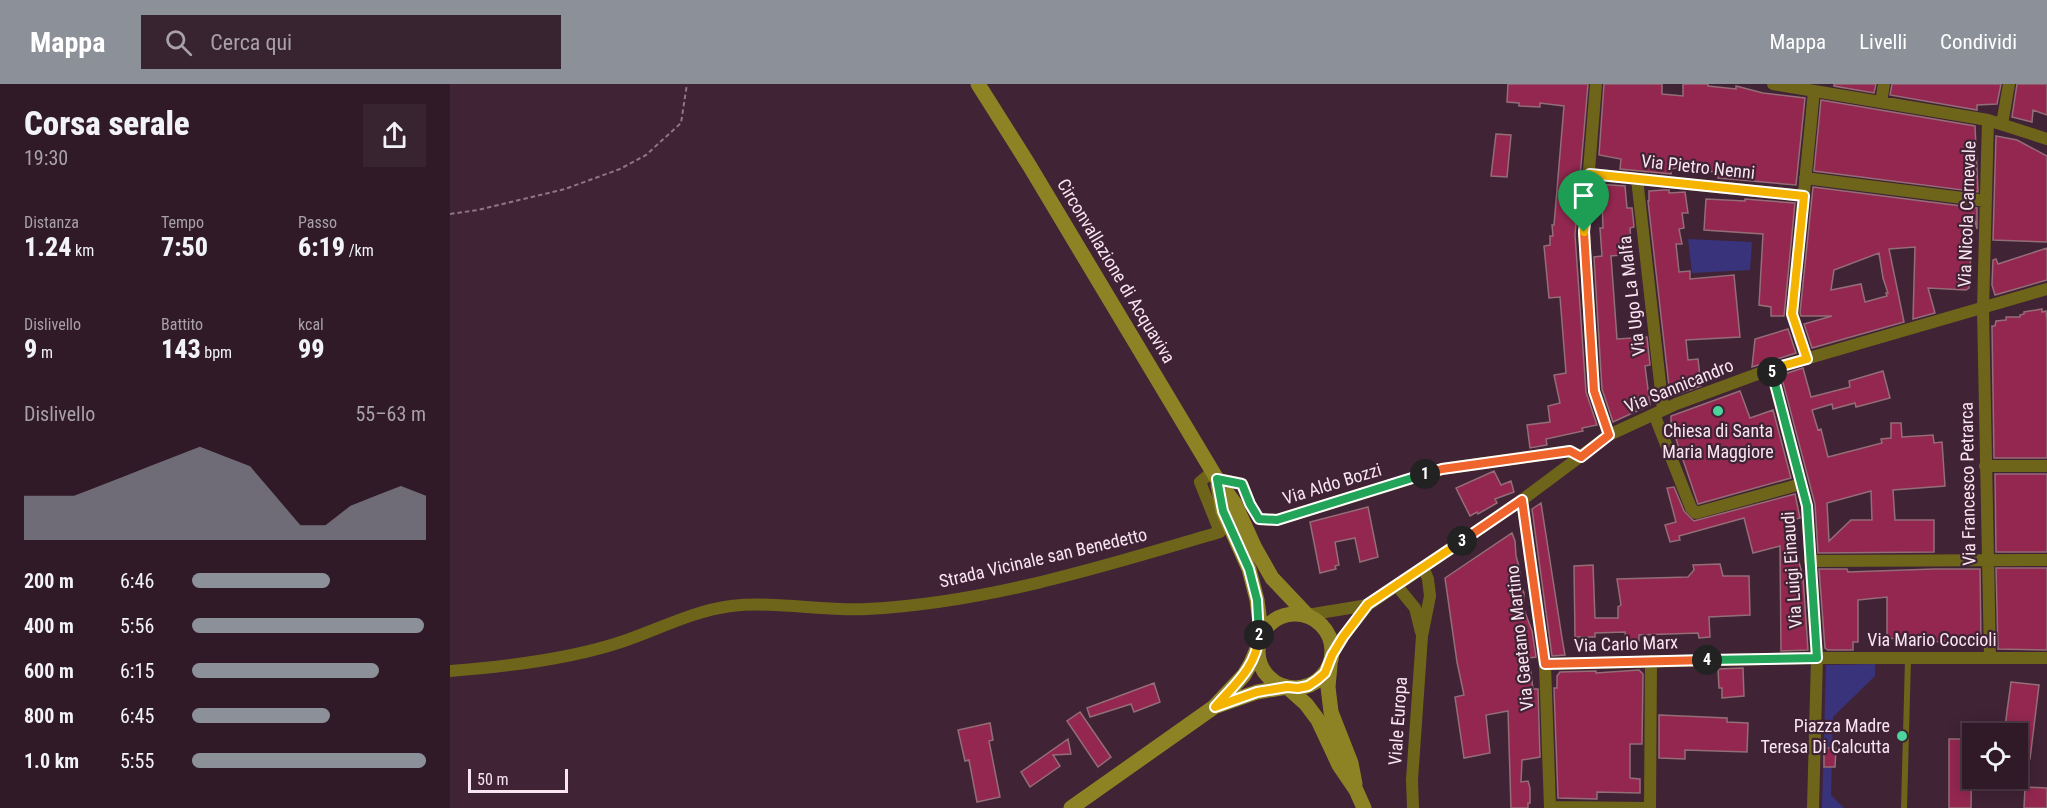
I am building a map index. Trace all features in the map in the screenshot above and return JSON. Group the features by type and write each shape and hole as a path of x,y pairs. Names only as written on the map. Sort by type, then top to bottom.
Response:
{"main road":[{"name":"Circonvallazione di Acquaviva","path":"978,84 1215,475 1235,504 1272,578 1307,615"},
{"path":"1215,475 1223,511 1249,569 1257,600 1260,623 1258,646 1262,668 1277,683 1287,687 1306,704 1318,720 1339,765 1356,790 1364,808"},
{"path":"1071,808 1215,707 1244,675 1267,626 1275,619 1285,615 1307,615 1327,630 1331,642 1328,687 1331,712 1351,763 1356,790"},
{"path":"1215,707 1257,692 1308,686 1325,673 1331,659"}],"street":[{"path":"1596,84 1584,232 1594,391 1609,435"},
{"path":"1773,84 1988,120 2047,139"},
{"path":"1881,102 1884,84"},
{"path":"2002,124 2008,84"},
{"path":"1807,359 1792,314 1814,91"},
{"name":"Via Nicola Carnevale","path":"1983,309 1988,120"},
{"name":"Via Pietro Nenni","path":"1590,174 1804,196"},
{"path":"1805,178 1986,201"},
{"name":"Via Ugo La Malfa","path":"1637,179 1658,411 1691,508 1696,513 1801,484"},
{"name":"Via Sannicandro","path":"1368,604 1522,500 1609,435 1658,411 1771,369 2047,289"},
{"name":"Via Francesco Petrarca","path":"1983,309 1990,658"},
{"name":"Via Luigi Einaudi","path":"1771,369 1807,506 1817,658 1813,808"},
{"name":"Via Aldo Bozzi","path":"1215,475 1242,484 1259,519 1267,521 1277,520 1442,469 1570,451 1581,457"},
{"path":"1985,466 2047,466"},
{"name":"Strada Vicinale san Benedetto","path":"450,671 572,654 622,641 700,613 730,606 867,609 952,600 1137,557 1220,532 1200,482 1215,475"},
{"name":"Via Gaetano Martino","path":"1522,500 1545,664 1550,808"},
{"path":"1809,561 2047,560"},
{"name":"Viale Europa","path":"1413,808 1412,780 1422,636 1430,596 1428,579 1423,567"},
{"name":"Viale Europa","path":"1397,586 1415,608 1422,636"},
{"path":"1307,615 1368,604"},
{"path":"1331,659 1343,637 1368,604"},
{"name":"Via Carlo Marx","path":"1545,664 1817,658"},
{"name":"Via Mario Coccioli","path":"1817,658 2047,658"},
{"path":"1550,808 1650,808 1651,661"}],"lane":[{"path":"1904,808 1908,658"}],"path":[{"path":"450,214 542,195 620,169 646,155 681,123 687,84"}],"shaded area":[{"path":"1688,239 1752,242 1750,270 1692,273"},
{"path":"1875,664 1875,676 1833,717 1831,795 1844,808 1822,808 1826,665"}],"building":[{"path":"1508,84 1588,84 1575,235 1586,392 1597,425 1582,428 1583,431 1546,439 1547,445 1530,448 1527,425 1550,422 1548,406 1560,403 1554,375 1566,373 1560,297 1549,298 1544,246 1550,245 1550,236 1553,236 1552,225 1554,225 1564,106 1540,103 1540,107 1519,106 1519,103 1507,102"},
{"path":"1604,84 1662,84 1662,94 1683,96 1683,84 1708,84 1708,86 1736,89 1736,86 1763,93 1805,98 1796,185 1718,178 1717,172 1702,171 1688,166 1671,169 1671,174 1620,169 1621,159 1599,155"},
{"path":"1834,84 1876,84 1874,93 1834,86"},
{"path":"1892,84 2001,84 1997,104 1977,105 1977,110 1890,95"},
{"path":"2017,84 2047,84 2047,115 2033,110 2032,122 2012,117"},
{"path":"1821,100 1975,126 1978,192 1814,171"},
{"path":"1496,134 1511,135 1507,177 1491,176"},
{"path":"1996,136 2017,140 2047,156 2047,242 1993,240"},
{"path":"1596,184 1625,186 1627,208 1632,208 1634,227 1630,228 1632,254 1610,256 1617,339 1647,337 1650,365 1645,366 1650,405 1613,422 1602,389 1594,257 1602,256 1600,228 1603,228 1602,201 1595,201"},
{"path":"1813,187 1977,208 1977,229 1973,213 1969,288 1966,290 1928,288 1935,313 1913,319 1915,247 1889,249 1904,322 1812,348 1804,324 1832,316 1801,316","holes":["1879,253 1887,296 1865,302 1861,284 1831,290 1834,270"]},
{"path":"1669,190 1669,193 1685,192 1688,213 1682,213 1684,228 1679,229 1682,244 1676,244 1679,272 1690,271 1690,279 1734,275 1740,337 1686,340 1688,360 1698,359 1701,386 1673,396 1670,395 1648,201 1649,191"},
{"path":"1706,199 1795,203 1784,316 1771,316 1771,307 1759,305 1763,234 1704,230"},
{"path":"2047,248 2047,280 1995,295 1992,285 1993,260 1996,259 1998,264"},
{"path":"2042,309 2042,312 2046,311 2047,321 2047,458 1994,458 1992,326 1995,326 1996,321 2006,320 2006,317 2020,317 2024,312"},
{"path":"1788,329 1796,353 1752,367 1755,339"},
{"path":"1803,368 1811,397 1850,387 1849,381 1883,371 1890,398 1856,407 1855,403 1833,409 1832,404 1812,410 1818,430 1821,429 1828,457 1882,443 1881,439 1891,438 1891,423 1901,423 1902,437 1933,435 1934,443 1942,442 1945,486 1893,490 1895,520 1934,520 1934,552 1818,553 1815,504 1781,375","holes":["1871,491 1872,520 1851,520 1829,541 1827,503"]},
{"path":"1740,391 1750,418 1773,410 1791,478 1698,504 1676,439 1679,438 1671,422 1671,416"},
{"path":"1494,471 1501,485 1511,481 1514,492 1495,499 1497,503 1470,516 1456,488"},
{"path":"1995,474 2047,474 2047,552 1996,552"},
{"path":"1674,487 1684,511 1694,521 1795,494 1800,518 1788,521 1803,577 1808,650 1781,651 1780,546 1753,553 1744,518 1679,536 1680,540 1670,542 1665,525 1676,522 1667,488"},
{"path":"1541,503 1565,655 1552,656 1532,509"},
{"path":"1368,507 1378,557 1360,562 1355,538 1335,542 1339,565 1335,566 1336,569 1320,573 1310,522"},
{"path":"1512,533 1520,570 1519,582 1524,593 1523,607 1532,631 1536,657 1529,658 1533,689 1538,689 1540,757 1522,760 1521,782 1528,781 1530,788 1528,808 1511,808 1508,711 1486,715 1490,753 1464,758 1455,697 1464,695 1445,578"},
{"path":"1720,564 1723,576 1749,576 1750,615 1709,617 1710,637 1699,638 1698,633 1639,635 1639,641 1626,642 1625,632 1595,633 1595,637 1575,637 1574,566 1593,565 1595,618 1618,618 1618,607 1621,605 1617,579 1688,577 1694,570 1693,565"},
{"path":"1996,568 2047,568 2047,650 1998,649"},
{"path":"1819,569 1847,569 1848,572 1980,569 1981,641 1912,642 1913,640 1887,638 1887,597 1858,600 1858,642 1853,642 1853,650 1828,650 1825,648"},
{"path":"1743,668 1744,696 1722,698 1718,669"},
{"path":"1639,670 1643,674 1642,744 1630,744 1630,778 1640,779 1640,793 1597,792 1597,799 1558,798 1554,688 1557,688 1557,676 1560,672 1596,671 1596,673"},
{"path":"2011,682 2039,685 2030,759 2028,759 2028,723 2005,723"},
{"path":"1154,683 1160,702 1134,712 1131,704 1090,717 1087,708"},
{"path":"1080,712 1111,757 1098,767 1067,721"},
{"path":"1659,715 1727,718 1727,722 1748,723 1747,752 1685,750 1685,759 1659,758"},
{"path":"990,723 993,740 989,741 1000,797 977,802 969,760 965,761 958,730"},
{"path":"1068,739 1071,754 1053,755 1060,766 1030,787 1021,772"},
{"path":"1949,739 1962,739 1962,789 1971,789 1971,808 1949,808"},
{"path":"1824,748 1836,748 1835,767 1824,767"},
{"path":"2047,788 2047,808 2024,808 2025,789"}],"place":[{"name":"Chiesa di Santa Maria Maggiore","path":"1718,411"},
{"name":"Piazza Madre Teresa Di Calcutta","path":"1902,736"}],"route":[{"path":"1590,174 1804,196 1792,314 1807,359 1771,369 1807,506 1817,658 1545,664 1522,500 1368,604 1343,637 1325,673 1317,680 1308,686 1298,688 1287,687 1257,692 1215,707 1236,685 1251,663 1258,646 1260,623 1249,569 1223,511 1217,479 1242,484 1259,519 1277,520 1442,469 1570,451 1581,457 1609,435 1594,391 1584,232 1590,174"}]}
